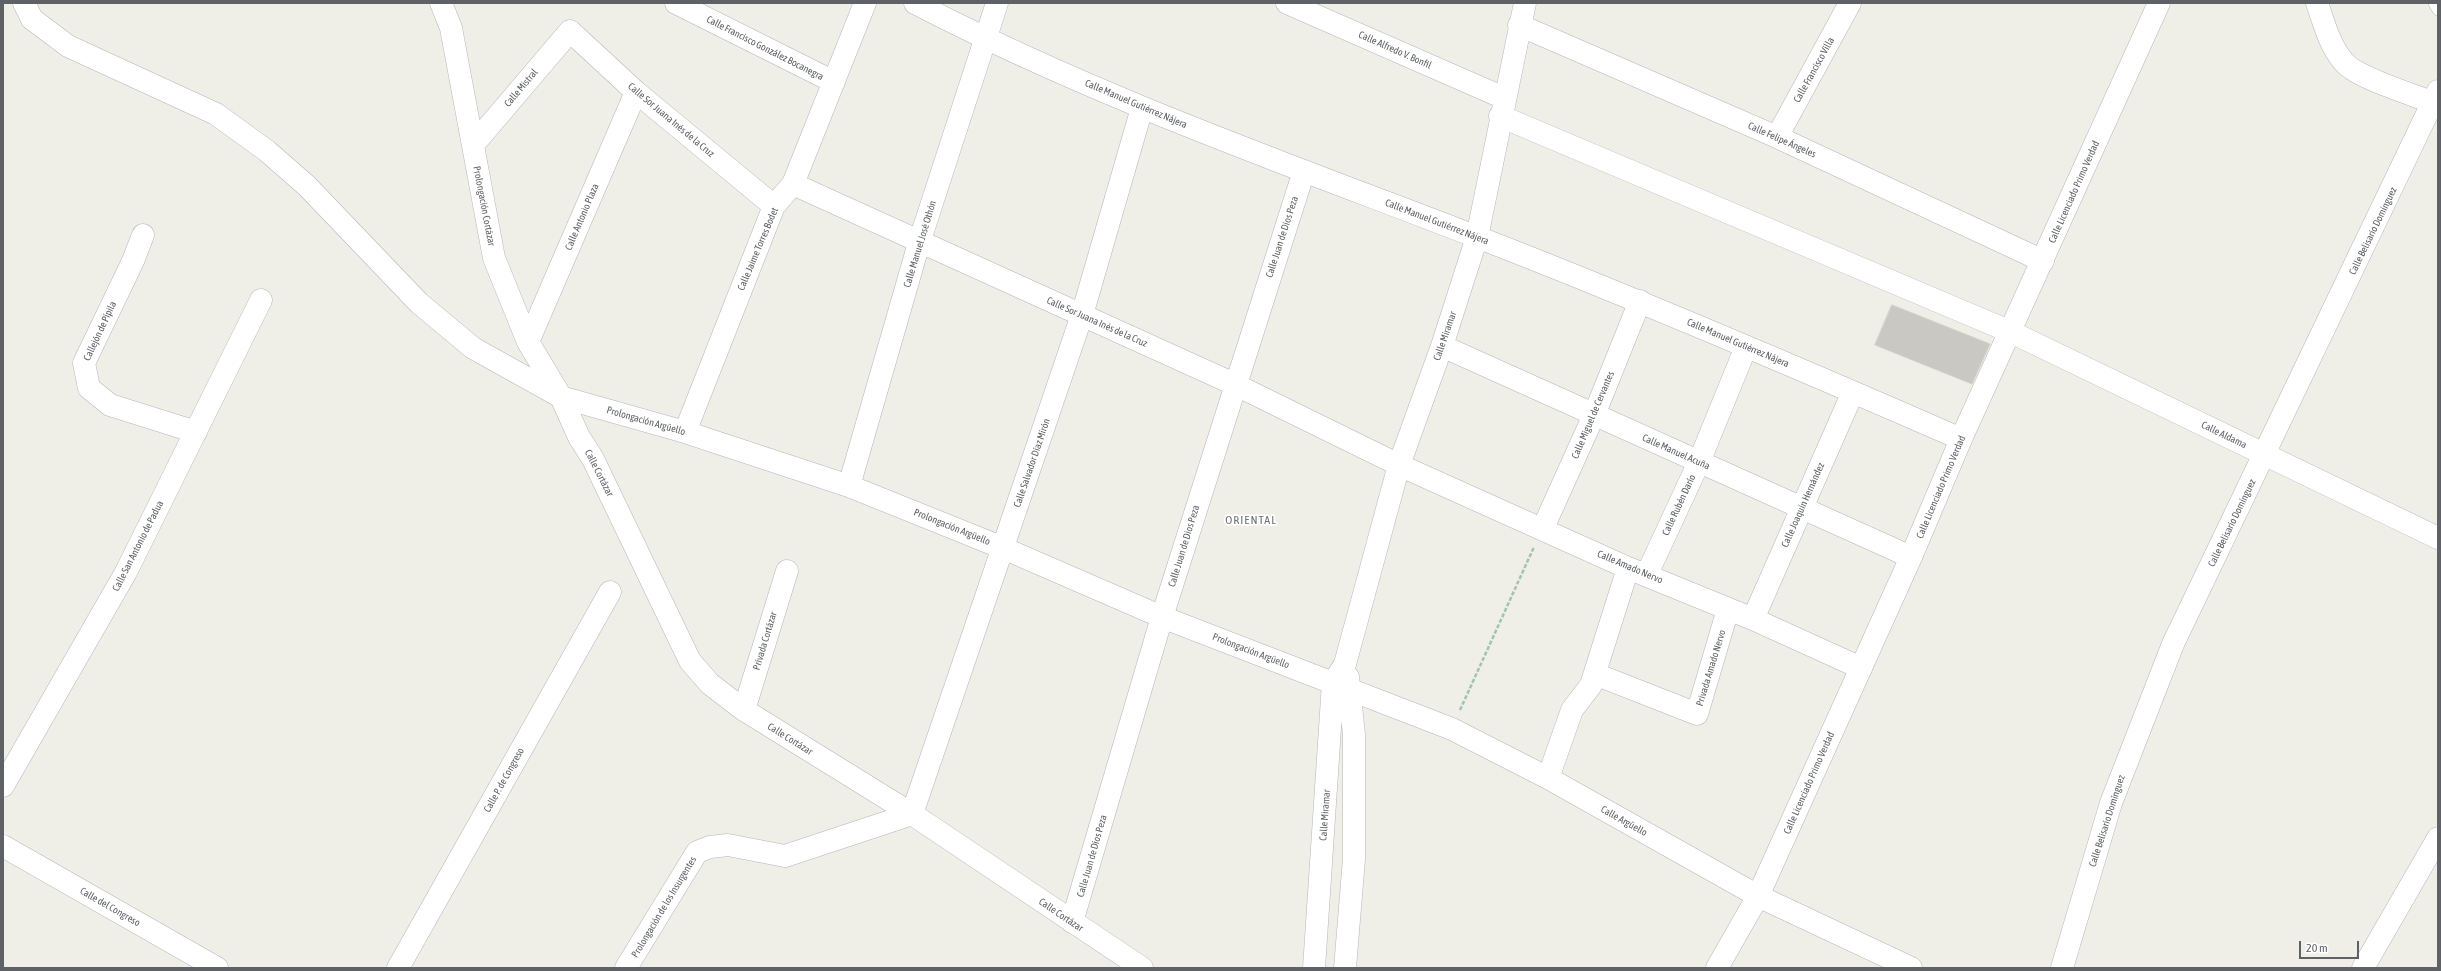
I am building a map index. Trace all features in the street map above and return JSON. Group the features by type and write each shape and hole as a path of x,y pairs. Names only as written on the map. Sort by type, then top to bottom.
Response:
{"street":[{"name":"Prolongación Argüello","path":"24,3 32,19 68,46 216,114 267,151 307,186 419,303 472,348 561,397 685,432 849,486 1003,548 1162,617 1342,686"},
{"name":"Prolongación Cortázar","path":"441,3 451,28 494,258 528,342 561,397"},
{"name":"Calle Francisco González Bocanegra","path":"676,3 834,82"},
{"name":"Calle Jaime Torres Bodet","path":"685,432 774,206 793,184 865,3"},
{"name":"Calle Manuel Gutiérrez Nájera","path":"915,3 986,40 1142,108 1640,301 1961,439"},
{"name":"Calle Manuel José Othón","path":"849,486 919,243 997,3"},
{"name":"Calle Alfredo V. Bonfil","path":"1287,3 1502,107"},
{"name":"Calle Miramar","path":"1314,968 1345,664 1399,465 1442,346 1477,237 1502,107 1525,3"},
{"name":"Calle Francisco Villa","path":"1777,136 1850,3"},
{"name":"Calle Licenciado Primo Verdad","path":"1718,968 1758,896 1911,557 1961,439 2011,332 2159,3"},
{"path":"2317,3 2331,44 2344,63 2360,74 2436,97"},
{"name":"Calle Felipe Ángeles","path":"1519,25 1777,136 2043,261"},
{"name":"Calle Mistral","path":"473,144 570,31"},
{"name":"Calle Sor Juana Inés de la Cruz","path":"570,31 636,92 774,206"},
{"name":"Calle Antonio Plaza","path":"528,342 636,92"},
{"name":"Calle Belisario Domínguez","path":"2062,968 2111,803 2170,651 2436,97"},
{"path":"1502,107 2011,332"},
{"name":"Calle Salvador Díaz Mirón","path":"912,814 1082,315 1142,108"},
{"name":"Calle Juan de Dios Peza","path":"1072,922 1162,617 1234,384 1304,171"},
{"name":"Calle Sor Juana Inés de la Cruz","path":"793,184 919,243 1234,384 1399,465"},
{"name":"Callejón de Pípila","path":"143,235 133,261 84,363 89,388 110,405 196,432"},
{"name":"Calle San Antonio de Padua","path":"3,786 126,572 261,300"},
{"name":"Calle Miguel de Cervantes","path":"1543,528 1594,415 1640,301"},
{"name":"Calle Aldama","path":"2011,332 2438,538"},
{"name":"Calle Manuel Acuña","path":"1442,346 1699,462 1803,507 1911,557"},
{"name":"Calle Rubén Darío","path":"1548,778 1572,710 1591,685 1638,571 1699,462 1746,347"},
{"name":"Calle Joaquín Hernández","path":"1753,619 1853,392"},
{"name":"Calle Cortázar","path":"561,397 690,661 710,684 744,710 912,814 1142,968"},
{"name":"Calle Amado Nervo","path":"1399,465 1638,571 1753,619 1861,668"},
{"name":"Privada Cortázar","path":"744,710 786,571"},
{"name":"Calle P. de Congreso","path":"398,968 610,592"},
{"name":"Privada Amado Nervo","path":"1595,674 1697,714 1728,609"},
{"path":"1342,686 1354,735 1354,859 1345,968"},
{"name":"Calle Argüello","path":"1342,686 1452,729 1548,778 1758,896 1911,968"},
{"name":"Prolongación de los Insurgentes","path":"626,968 697,852 710,847 728,845 785,856 912,814"},
{"path":"2363,968 2438,838"},
{"name":"Calle del Congreso","path":"3,846 217,968"}],"lane":[{"path":"2434,3 2438,10"}],"path":[{"path":"1452,729 1543,528"}],"building":[{"path":"1892,305 1990,344 1972,384 1875,345"}],"district":[{"name":"ORIENTAL","path":"1251,520"}]}
